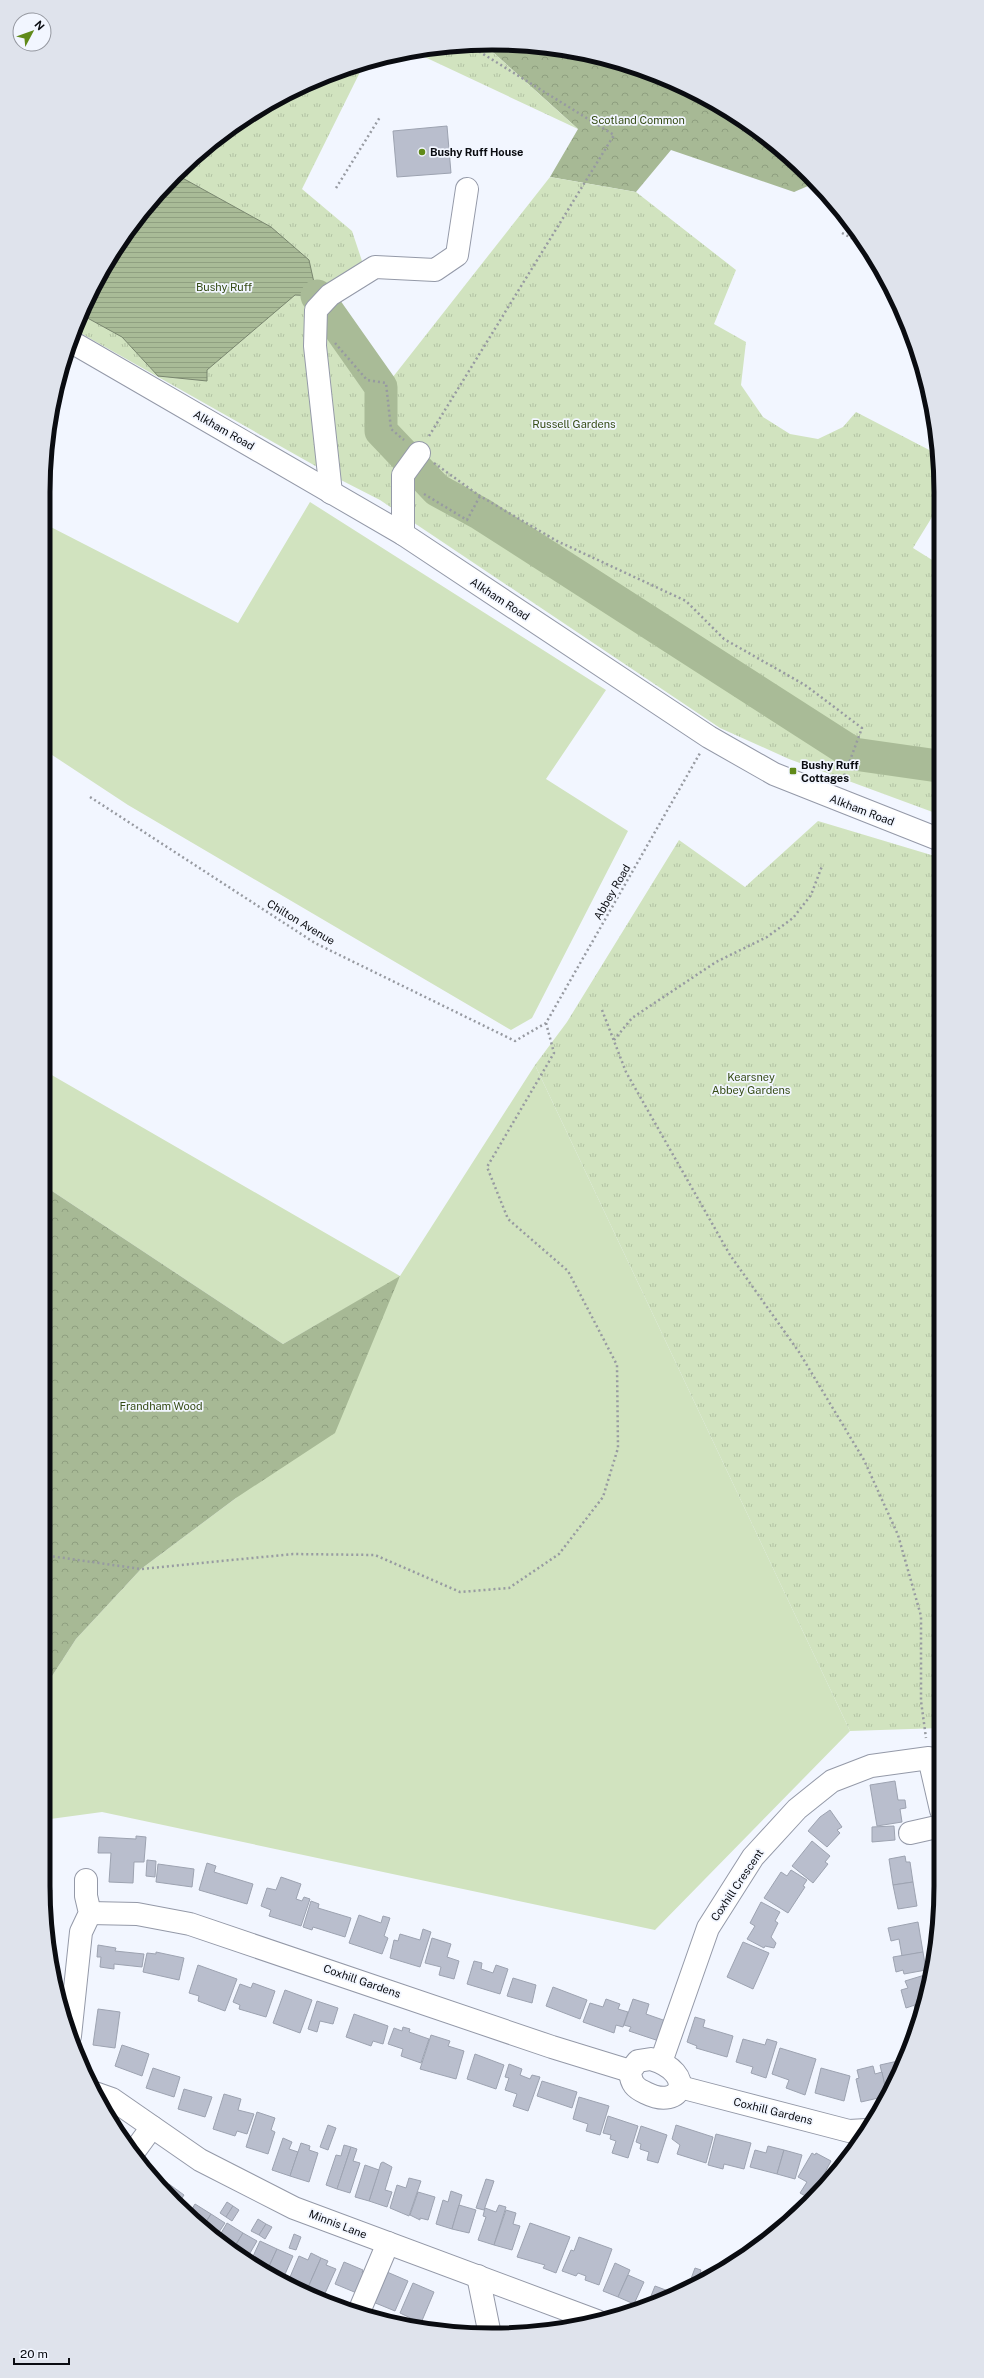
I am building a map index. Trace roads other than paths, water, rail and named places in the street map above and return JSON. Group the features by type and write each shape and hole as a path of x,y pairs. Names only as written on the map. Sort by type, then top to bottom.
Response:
{"street":[{"path":"331,493 315,346 320,308 375,267 435,270 457,255 467,189"},
{"name":"Alkham Road","path":"75,344 403,534 709,737 774,774 934,837"},
{"path":"403,534 403,475 419,452"},
{"name":"Coxhill Crescent","path":"661,2062 708,1928 753,1857 797,1809 832,1781 871,1766 929,1758 934,1780"},
{"path":"910,1834 934,1828"},
{"path":"71,2022 81,1932 90,1913 86,1896 86,1880"},
{"name":"Coxhill Gardens","path":"90,1913 137,1914 190,1924 552,2047 630,2071"},
{"path":"651,2059 661,2062 673,2069 679,2077 680,2087 675,2095 664,2099 652,2096 636,2088 631,2082 630,2071 638,2061 651,2059"},
{"name":"Coxhill Gardens","path":"680,2087 849,2131 861,2130"},
{"name":"Minnis Lane","path":"104,2096 112,2099 200,2160 294,2208 588,2318"},
{"path":"136,2149 152,2127"},
{"path":"361,2308 388,2243"},
{"path":"478,2276 489,2328"}],"waterway":[{"path":"317,296 381,387 381,431 437,490 481,514 854,754 934,765"}],"place":[{"name":"Bushy Ruff House","path":"422,152"},
{"name":"Bushy Ruff Cottages","path":"793,771"}],"park label":[{"name":"Scotland Common","path":"638,120"},
{"name":"Bushy Ruff","path":"224,287"},
{"name":"Russell Gardens","path":"574,424"},
{"name":"Kearsney Abbey Gardens","path":"751,1083"},
{"name":"Frandham Wood","path":"161,1406"}]}
